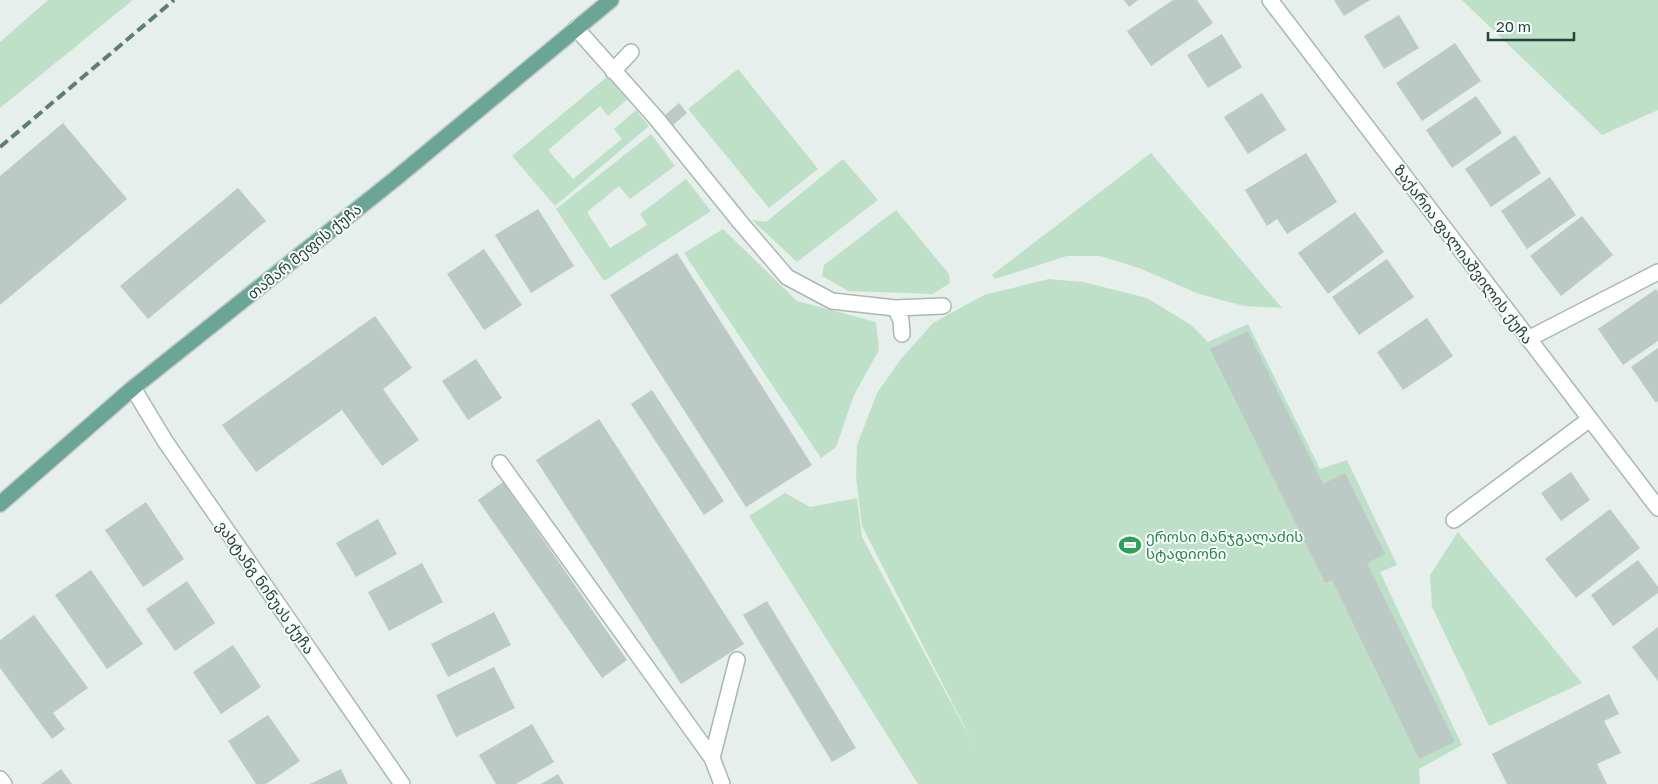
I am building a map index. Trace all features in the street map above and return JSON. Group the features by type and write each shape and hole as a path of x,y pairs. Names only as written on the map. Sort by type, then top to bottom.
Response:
{"main road":[{"name":"თამარ მეფის ქუჩა","path":"0,504 133,388 394,179 611,0"}],"street":[{"name":"ზაქარია ფალიაშვილის ქუჩა","path":"1270,0 1658,508"},
{"path":"576,28 656,118 740,222 787,276 832,301 895,308 943,306"},
{"path":"613,71 631,52"},
{"path":"1528,339 1658,272"},
{"path":"895,308 901,320 902,334"},
{"name":"ვახტანგ ნინუას ქუჩა","path":"133,388 165,440 402,784"},
{"path":"1454,520 1590,419"},
{"path":"500,463 712,758 722,784"},
{"path":"712,758 737,660"},
{"path":"0,779 4,784"}],"green space":[{"path":"48,0 133,0 0,108 0,42"},
{"path":"1462,0 1658,0 1658,110 1602,135"},
{"path":"738,69 818,169 769,208 688,109"},
{"path":"608,76 628,99 608,116 600,106 548,150 573,179 622,139 614,129 636,110 649,126 555,206 512,156"},
{"path":"651,134 675,166 630,199 619,186 587,212 610,248 647,225 640,214 686,179 711,211 604,281 556,209"},
{"path":"1151,153 1282,308 1244,306 1199,294 1139,268 1100,256 1067,256 995,279 992,275"},
{"path":"843,159 878,200 797,262 752,220 766,222"},
{"path":"896,210 949,274 950,283 933,294 848,291 822,276 824,265"},
{"path":"723,229 797,301 876,322 879,350 854,395 836,447 821,458 684,253"},
{"name":"ეროსი მანჯგალაძის სტადიონი","path":"1049,279 1083,282 1147,298 1191,325 1208,342 1248,324 1320,469 1347,460 1397,565 1380,572 1462,745 1419,769 1420,784 918,784 749,516 785,493 810,507 857,498 862,537 976,749 862,526 856,476 857,445 877,393 901,359 933,323 984,295"},
{"path":"1458,532 1582,683 1489,726 1432,607 1430,575"}],"building":[{"path":"1124,0 1138,0 1129,7"},
{"path":"1173,0 1197,0 1213,23 1151,66 1127,31"},
{"path":"1334,0 1370,0 1344,16"},
{"path":"1399,15 1419,48 1384,69 1364,36"},
{"path":"1222,34 1242,67 1208,88 1187,55"},
{"path":"1455,43 1481,81 1422,121 1396,83"},
{"path":"1262,93 1286,130 1248,154 1224,117"},
{"path":"1476,96 1502,133 1452,168 1426,130"},
{"path":"679,103 687,113 673,125 665,115"},
{"path":"63,123 127,199 0,305 0,176"},
{"path":"1515,135 1541,173 1491,207 1465,169"},
{"path":"1306,153 1337,202 1287,234 1277,219 1267,226 1245,190"},
{"path":"1550,177 1576,215 1527,249 1501,211"},
{"path":"238,188 266,221 148,319 120,286"},
{"path":"538,209 574,266 531,293 495,235"},
{"path":"1355,212 1384,252 1328,294 1298,253"},
{"path":"1582,216 1613,255 1561,296 1530,256"},
{"path":"484,249 522,305 484,330 447,274"},
{"path":"677,253 812,465 746,507 610,295"},
{"path":"1387,259 1414,297 1359,335 1332,297"},
{"path":"1656,289 1658,292 1658,341 1623,365 1598,329"},
{"path":"375,316 412,368 383,389 419,440 382,466 342,410 256,472 222,425"},
{"path":"1427,318 1453,356 1403,390 1377,352"},
{"path":"1248,331 1323,484 1345,473 1385,554 1367,563 1455,742 1419,759 1332,580 1325,583 1210,349"},
{"path":"1658,348 1658,401 1656,403 1631,367"},
{"path":"476,359 502,398 468,420 442,381"},
{"path":"652,390 724,501 704,515 631,404"},
{"path":"599,419 744,644 681,684 536,460"},
{"path":"1571,472 1590,500 1561,521 1541,493"},
{"path":"503,482 627,660 602,678 478,500"},
{"path":"146,502 184,559 143,587 105,530"},
{"path":"1610,509 1640,548 1576,598 1545,559"},
{"path":"378,519 397,554 356,577 336,543"},
{"path":"1638,560 1658,587 1658,593 1613,626 1591,595"},
{"path":"422,563 443,602 389,631 368,592"},
{"path":"91,570 143,644 107,669 55,595"},
{"path":"187,581 215,623 175,651 146,609"},
{"path":"767,601 856,748 832,762 743,615"},
{"path":"494,612 511,645 448,677 431,644"},
{"path":"34,615 88,688 53,713 65,729 52,739 0,668 0,640"},
{"path":"1658,627 1658,681 1632,647"},
{"path":"233,645 261,687 221,714 193,672"},
{"path":"494,667 515,708 456,737 436,695"},
{"path":"1609,694 1619,714 1604,721 1621,753 1597,764 1607,784 1507,784 1492,754"},
{"path":"268,715 300,761 266,784 256,784 228,741"},
{"path":"532,724 554,762 516,784 496,784 479,755"},
{"path":"61,769 72,784 41,784"},
{"path":"341,769 348,784 310,784"},
{"path":"558,774 564,784 541,784"}],"railway":[{"path":"0,147 174,0"}],"place":[{"name":"ეროსი მანჯგალაძის სტადიონი","path":"1130,545"}]}
